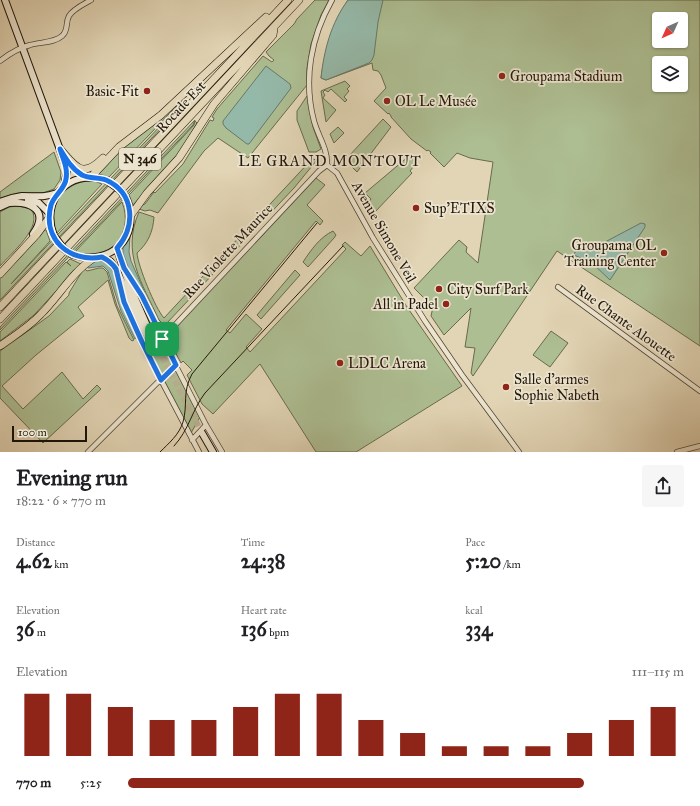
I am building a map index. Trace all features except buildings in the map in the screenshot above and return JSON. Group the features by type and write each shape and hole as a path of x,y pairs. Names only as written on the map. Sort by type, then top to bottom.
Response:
{"highway":[{"name":"Rocade Est","path":"0,307 288,0"},
{"name":"Rocade Est","path":"0,319 299,0"},
{"path":"90,177 119,147 161,115 271,13 279,10"},
{"path":"131,215 147,193 179,158 214,104 273,35 275,26"},
{"path":"60,149 75,166 85,169 93,168 109,152 119,147"},
{"path":"0,274 37,234 49,215"},
{"path":"0,346 26,328 41,314 81,268 94,258"}],"main road":[{"path":"5,0 67,171 64,186"},
{"path":"60,149 76,170 90,177 106,180 116,186 126,200 131,215 128,233 117,248 102,257 83,258 73,255 64,249 54,236 50,227 49,215 52,203 57,193 64,186 71,181 90,177"},
{"path":"0,202 9,198 21,196 43,197 57,193"},
{"path":"0,207 20,199 33,200 38,202 49,215"},
{"path":"9,203 18,202 30,204 38,211 39,217 37,228 24,248"},
{"path":"102,257 110,261 116,269 153,343 117,248"},
{"path":"208,452 200,435 213,452"}],"street":[{"path":"0,61 13,51 30,44 58,39 65,33 69,16 91,0"},
{"path":"326,165 326,151 314,123 310,105 309,74 318,28 332,0"},
{"name":"Rue Violette Maurice","path":"148,354 326,165"},
{"name":"Avenue Simone Veil","path":"326,165 337,173 373,238 425,321 462,375 520,452"},
{"path":"124,268 142,296 206,425 222,452"},
{"path":"116,269 124,302 148,354 199,452"},
{"name":"Rue Chante Alouette","path":"558,288 700,391"},
{"path":"88,452 176,365"},
{"path":"192,440 206,425"},
{"path":"677,452 700,446"}],"shaded area":[{"path":"315,0 329,0 321,15 311,44 307,68 307,85 248,158 218,138 204,151 158,213 150,210 145,211 139,209 140,206 145,204 154,192 155,193 183,164 210,120 213,121 214,118 212,117 217,109 263,56 272,62 274,60 266,52"},
{"path":"348,0 700,0 700,346 557,251 473,376 471,373 475,348 465,347 471,308 444,335 431,316 433,307 414,288 459,240 467,247 466,252 478,263 493,162 470,158 457,153 444,167 430,153 431,152 428,150 427,151 411,139 389,113 388,114 374,101 386,88 381,75 378,71 373,70 372,63 326,80 321,78 330,37"},
{"path":"348,0 383,0 378,22 374,55 369,63 326,80 321,78 326,47 337,18"},
{"path":"266,66 290,84 291,88 249,144 247,144 226,128 223,121"},
{"path":"345,81 350,86 347,89 349,91 344,97 347,100 345,102 331,89 328,92 325,90 323,92 325,95 323,98 336,110 326,122 321,91"},
{"path":"190,92 109,177 99,174 123,148"},
{"path":"307,96 313,127 321,149 316,152 309,152 297,120 297,111"},
{"path":"179,106 180,108 0,300 0,278 44,230 46,230 50,241 11,284"},
{"path":"383,119 391,127 357,172 352,167 353,166 350,162 352,160 349,156"},
{"path":"195,120 193,125 0,330 0,327"},
{"path":"195,121 197,123 179,154 133,205 129,195 194,125"},
{"path":"338,127 344,133 334,143 330,134"},
{"path":"54,152 61,172 60,180 54,189 43,193 18,193 0,198 0,192"},
{"path":"409,156 416,163 410,171 412,173 374,213 368,203 371,199 365,193"},
{"path":"312,159 317,160 294,188 166,324 163,324 159,320 140,280 133,254 132,241 134,227 139,212 154,217 149,237 137,253 140,267 148,287 160,313 164,318"},
{"name":"LDLC Arena","path":"316,178 325,185 307,205 323,221 320,225 316,221 226,330 230,333 246,314 262,329 246,347 250,352 346,249 342,245 345,242 361,256 370,246 407,307 462,386 356,452 316,452 260,364 213,414 202,404 187,375 192,370 183,361 181,363 171,344 176,339 170,333"},
{"path":"87,181 94,181 102,184 56,234 52,219 53,211 58,199 62,193 73,185"},
{"path":"122,202 125,214 125,225 122,235 116,244 108,250 98,254 87,255 75,252"},
{"path":"18,206 31,209 34,216 33,224 30,232 0,266 0,212 9,207"},
{"path":"641,223 645,224 645,227 610,280 592,263 574,255 575,252 605,242"},
{"path":"333,231 336,235 334,238 308,267 303,262 306,257 320,240"},
{"path":"130,235 129,252 131,261 156,318 154,319 129,270 123,253 123,247"},
{"path":"70,259 81,264 34,315 0,341 0,332 66,262 71,266 67,262"},
{"path":"95,261 104,261 112,268 119,292 137,336 135,339 121,311 108,271 103,266 87,267"},
{"path":"103,268 107,272 117,306 134,340 132,341 129,338 115,304 108,280 78,307 84,316 36,355 2,386 23,409 62,372 83,399 97,385 101,389 43,443 0,398 0,351 49,316 69,295 83,270 85,269 87,271"},
{"path":"295,270 300,275 261,319 257,315"},
{"path":"551,331 568,343 550,367 533,355"},
{"path":"162,345 164,346 172,362 170,367 163,374 159,373 153,357 154,350"},
{"path":"176,371 200,417 191,433 164,382 172,372"}],"tunnel":[{"path":"154,341 202,433"}],"tram line":[{"path":"160,452 181,427 184,416 187,387 192,374 317,223"},
{"path":"174,446 179,440 205,393 343,246"}],"place":[{"name":"Groupama Stadium","path":"502,76"},
{"name":"Basic-Fit","path":"147,91"},
{"name":"OL Le Musée","path":"387,101"},
{"name":"Sup'ETIXS","path":"416,208"},
{"name":"Groupama OL Training Center","path":"664,253"},
{"name":"City Surf Park","path":"439,289"},
{"name":"All in Padel","path":"446,304"},
{"name":"LDLC Arena","path":"340,363"},
{"name":"Salle d'armes Sophie Nabeth","path":"506,387"}],"district":[{"name":"LE GRAND MONTOUT","path":"330,161"}],"route":[{"path":"60,149 68,161 82,175 106,180 116,186 124,195 131,215 130,224 128,233 117,248 124,268 142,296 162,339 176,365 161,380 124,302 116,269 110,261 102,257 83,258 73,255 56,241 50,227 49,213 57,193 64,186 66,181 67,171 60,149"}]}
